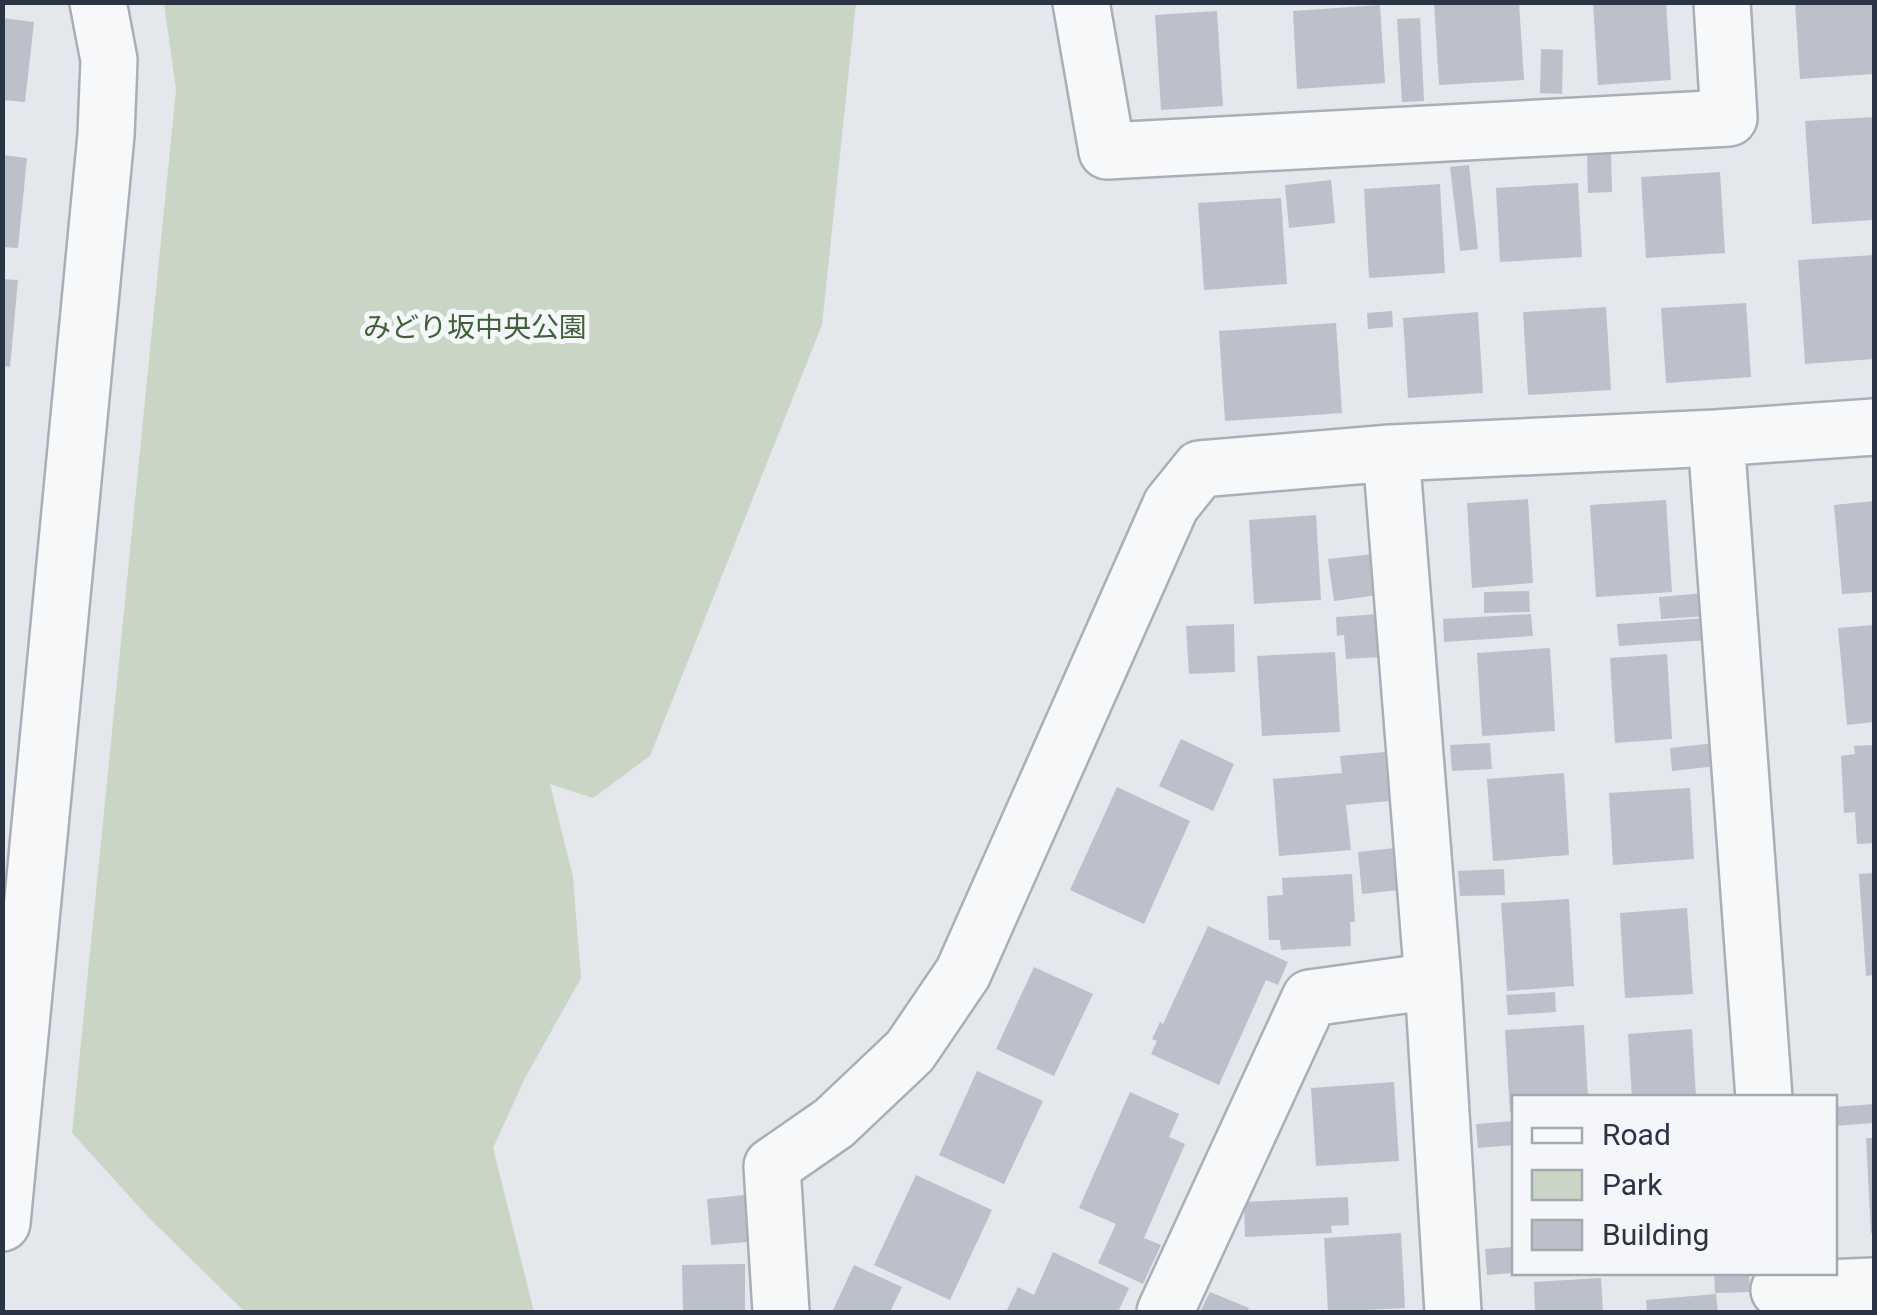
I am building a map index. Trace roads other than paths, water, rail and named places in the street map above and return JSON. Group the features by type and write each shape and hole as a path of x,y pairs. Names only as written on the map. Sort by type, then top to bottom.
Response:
{"street":[{"path":"2,1224 106,136 109,60 98,2"},
{"path":"1080,2 1107,150 1728,118 1722,2"},
{"path":"781,1312 772,1166 834,1123 910,1051 963,973 1171,505 1200,469 1391,454 1874,427"},
{"path":"1716,438 1764,1095"},
{"path":"1391,454 1433,980 1453,1312"},
{"path":"1166,1312 1310,998 1433,980"},
{"path":"1779,1292 1874,1286"}],"park label":[{"name":"みどり坂中央公園","path":"475,327"}]}
